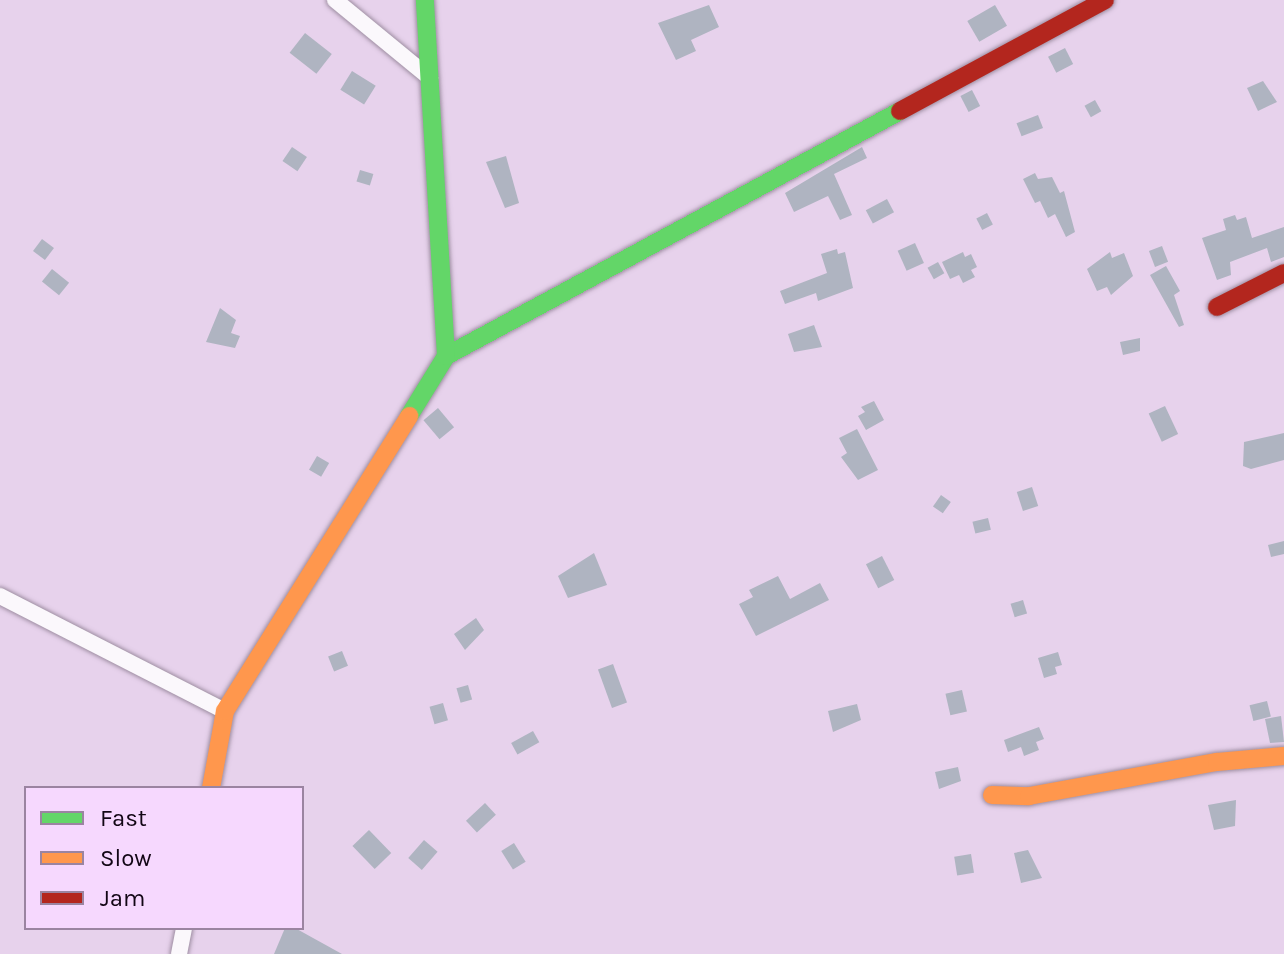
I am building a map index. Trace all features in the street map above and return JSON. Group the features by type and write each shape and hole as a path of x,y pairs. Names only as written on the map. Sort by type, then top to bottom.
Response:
{"street":[{"path":"335,0 430,78"},
{"path":"425,0 446,356"},
{"path":"211,786 225,711 446,356 1105,0"},
{"path":"1217,307 1284,273"},
{"path":"0,596 225,711"},
{"path":"992,795 1029,796 1217,762 1284,756"},
{"path":"179,954 184,930"}],"building":[{"path":"709,5 719,27 691,40 696,51 676,60 658,23"},
{"path":"995,5 1007,26 979,42 967,21"},
{"path":"305,33 332,54 316,74 290,53"},
{"path":"1065,48 1073,64 1056,73 1048,57"},
{"path":"352,71 376,86 364,104 340,90"},
{"path":"1263,81 1277,102 1258,111 1247,88"},
{"path":"972,90 980,106 969,112 960,96"},
{"path":"1095,100 1101,111 1091,117 1085,106"},
{"path":"1038,115 1043,128 1022,136 1017,123"},
{"path":"292,147 307,157 297,171 282,161"},
{"path":"862,147 867,158 834,174 852,215 840,220 828,196 794,212 785,193"},
{"path":"506,156 519,203 505,208 486,162"},
{"path":"360,170 373,174 370,186 356,181"},
{"path":"1035,173 1038,179 1052,177 1060,193 1064,191 1075,232 1066,237 1055,214 1048,218 1040,201 1035,203 1023,179"},
{"path":"887,199 894,212 873,224 866,210"},
{"path":"987,213 993,225 982,230 976,218"},
{"path":"1235,215 1237,220 1246,217 1252,238 1284,227 1284,257 1271,262 1267,248 1230,262 1231,275 1217,280 1202,238 1226,230 1223,219"},
{"path":"42,239 54,248 45,260 33,251"},
{"path":"915,243 924,263 907,271 898,251"},
{"path":"1162,246 1168,262 1155,267 1149,251"},
{"path":"837,249 838,254 845,252 853,288 818,301 816,293 785,304 780,291 827,273 821,254"},
{"path":"963,252 965,257 971,254 977,267 971,270 975,277 963,283 959,275 950,279 942,262"},
{"path":"1110,252 1112,258 1124,253 1133,276 1111,295 1107,287 1097,291 1087,269"},
{"path":"938,262 944,273 934,279 928,268"},
{"path":"1166,266 1180,291 1174,295 1184,325 1179,327 1150,275"},
{"path":"52,269 69,283 59,295 42,281"},
{"path":"220,308 236,320 231,333 240,336 235,348 206,342"},
{"path":"814,325 822,347 794,352 788,334"},
{"path":"1140,338 1140,351 1123,355 1120,342"},
{"path":"874,401 884,420 866,430 858,416 865,412 861,407"},
{"path":"1165,406 1178,434 1162,442 1149,414"},
{"path":"438,408 454,427 440,439 423,420"},
{"path":"857,429 878,470 858,480 841,457 847,453 839,438"},
{"path":"1284,433 1284,460 1251,469 1243,466 1244,442"},
{"path":"317,456 329,463 321,477 309,470"},
{"path":"1032,487 1038,506 1023,511 1017,492"},
{"path":"941,495 951,502 943,513 933,506"},
{"path":"988,518 991,530 975,534 972,522"},
{"path":"1284,541 1284,554 1271,557 1268,545"},
{"path":"594,553 607,585 568,598 558,576"},
{"path":"882,556 894,580 878,588 866,564"},
{"path":"778,576 790,599 820,583 829,600 756,636 739,604 753,597 749,590"},
{"path":"1023,600 1027,613 1015,617 1011,604"},
{"path":"476,618 484,630 465,650 454,634"},
{"path":"342,651 348,666 334,671 328,657"},
{"path":"1058,652 1062,665 1055,667 1057,674 1044,678 1038,658"},
{"path":"613,664 627,703 612,708 598,669"},
{"path":"468,685 472,699 461,703 456,688"},
{"path":"962,690 967,711 950,715 945,694"},
{"path":"1267,701 1271,717 1253,721 1250,705"},
{"path":"443,703 448,720 435,724 430,707"},
{"path":"857,704 861,720 833,732 828,711"},
{"path":"1281,716 1284,742 1270,743 1265,719"},
{"path":"1039,727 1044,739 1036,742 1039,750 1024,756 1021,747 1008,752 1004,740"},
{"path":"533,731 539,742 517,754 511,743"},
{"path":"958,767 961,781 939,789 935,772"},
{"path":"1236,800 1235,826 1214,830 1208,805"},
{"path":"485,803 496,815 477,832 466,821"},
{"path":"369,830 391,853 375,869 352,846"},
{"path":"424,840 438,852 422,870 408,858"},
{"path":"514,843 526,862 513,870 501,851"},
{"path":"1028,850 1042,878 1021,883 1014,853"},
{"path":"971,854 974,873 957,875 954,857"},
{"path":"284,930 299,930 342,954 274,954"}],"traffic: fast":[{"path":"409,416 446,356 425,0"},
{"path":"446,356 900,111"}],"traffic: slow":[{"path":"211,786 225,711 409,416"},
{"path":"992,795 1029,796 1217,762 1284,756"}],"traffic: jam":[{"path":"900,111 1105,0"},
{"path":"1217,307 1284,273"}]}
